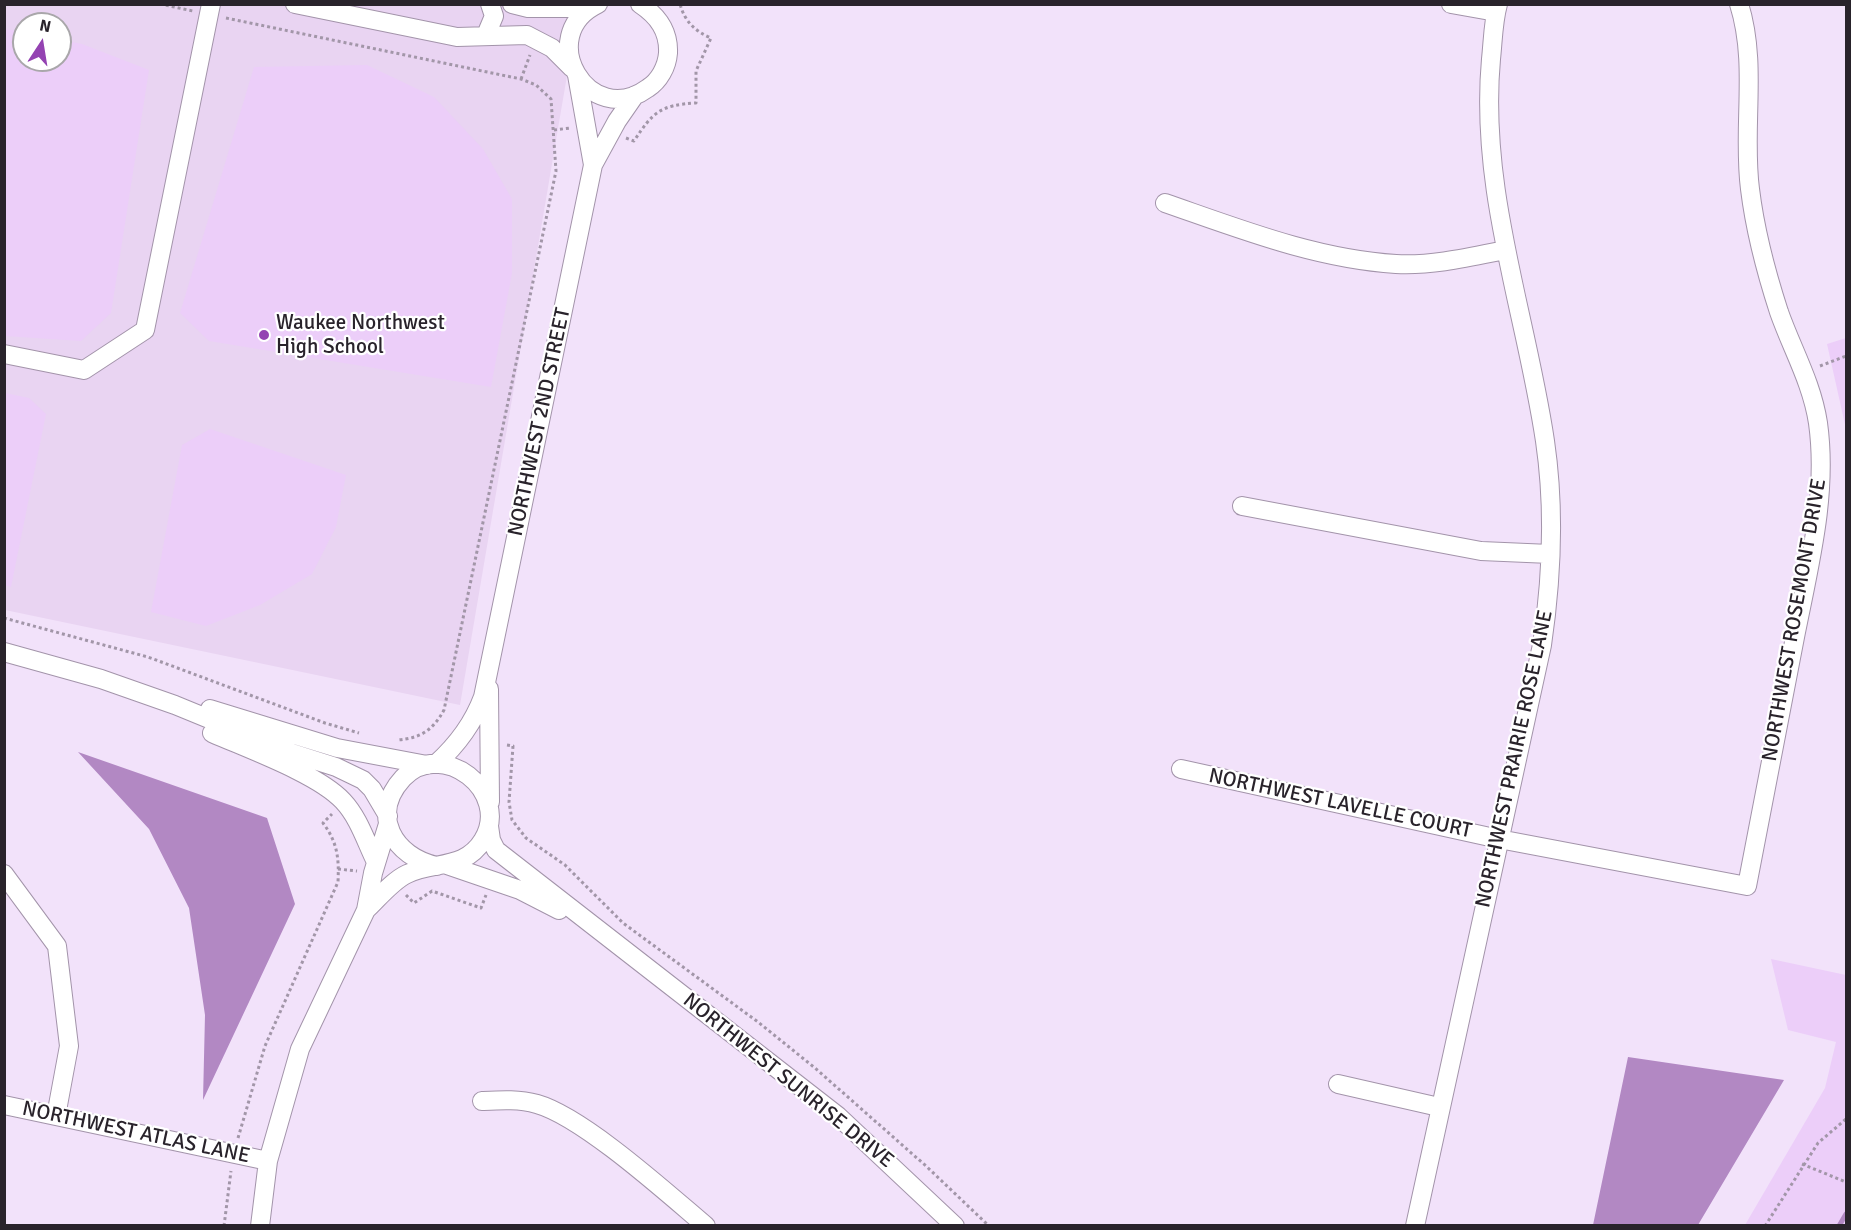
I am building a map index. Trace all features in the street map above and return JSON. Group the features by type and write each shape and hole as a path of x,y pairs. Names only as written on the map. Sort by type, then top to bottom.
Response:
{"street":[{"path":"295,4 458,37 527,35 552,48 594,93 609,98 625,98 635,95"},
{"path":"486,35 494,16 490,4"},
{"path":"512,4 528,8 594,6"},
{"name":"NORTHWEST 2ND STREET","path":"432,765 451,750 476,716 488,678 593,165 616,121 635,95 654,84 663,71 668,56 667,40 655,10 640,4"},
{"path":"1451,4 1497,8"},
{"name":"NORTHWEST ROSEMONT DRIVE","path":"1739,4 1744,22 1746,44 1750,188 1758,232 1779,313 1804,372 1818,420 1822,461 1820,498 1747,886"},
{"name":"NORTHWEST 2ND STREET","path":"593,165 568,51 570,35 578,20 594,6"},
{"name":"NORTHWEST PRAIRIE ROSE LANE","path":"1415,1226 1439,1107 1542,645 1550,554 1552,504 1545,440 1505,250 1490,160 1488,90 1497,8"},
{"path":"4,354 84,370 145,330 210,10"},
{"path":"1165,203 1280,242 1338,256 1397,264 1450,260 1505,250"},
{"path":"1242,506 1481,551 1550,554"},
{"path":"4,652 101,679 175,705 292,753 351,773 372,789 388,820 394,840 405,853 420,862 442,866"},
{"name":"NORTHWEST 2ND STREET","path":"488,678 491,708 489,821"},
{"path":"175,705 217,710 337,748 460,769 480,784 487,799 489,821 475,850 464,859 405,875 366,910"},
{"path":"175,705 199,727 309,778 344,801 376,862"},
{"path":"260,1226 268,1161 300,1049 366,910 394,790 404,777 432,765"},
{"name":"NORTHWEST LAVELLE COURT","path":"1181,770 1499,839 1747,886"},
{"name":"NORTHWEST SUNRISE DRIVE","path":"489,821 491,840 496,850 838,1116 955,1226"},
{"name":"NORTHWEST SUNRISE DRIVE","path":"442,866 520,890 557,909 614,944"},
{"path":"4,874 57,946 69,1046 57,1116"},
{"path":"1338,1084 1439,1107"},
{"path":"482,1101 515,1100 540,1105 562,1116 595,1138 706,1226"},
{"name":"NORTHWEST ATLAS LANE","path":"4,1105 268,1161"}],"path":[{"path":"160,4 210,10 521,79 536,85 551,99 556,171 444,710 437,723 422,736 391,739"},
{"path":"634,141 647,120 660,108 696,103 696,71 711,38 698,32 684,17 680,4"},
{"path":"1804,372 1846,356"},
{"path":"4,618 148,657 324,723 364,734"},
{"path":"513,746 509,802 512,820 526,838 565,865 623,923 758,1022 815,1068 926,1166 989,1226"},
{"path":"224,1226 241,1122 265,1046 338,882 339,856 334,837 324,823"},
{"path":"414,903 432,891 481,908"},
{"path":"1765,1226 1802,1164 1818,1143 1846,1119"},
{"path":"1802,1164 1846,1182"}],"shaded area":[{"name":"Waukee Northwest High School","path":"5,5 579,5 460,705 5,610"},
{"path":"4,29 12,30 12,72 72,72 72,42 149,70 111,313 81,341 5,336"},
{"path":"367,65 434,97 483,149 512,199 512,273 491,387 209,341 180,313 254,67"},
{"path":"1846,338 1846,429 1827,344"},
{"path":"5,393 29,398 46,414 11,587 4,585"},
{"path":"210,429 346,475 336,527 312,574 260,605 206,626 151,612 182,445"},
{"path":"78,752 267,818 295,904 203,1100 205,1015 189,908 149,829"},
{"path":"1771,959 1846,975 1846,1225 1745,1225 1825,1088 1836,1042 1788,1030"},
{"path":"1628,1057 1784,1080 1698,1225 1593,1225"}],"waterway":[{"path":"1839,1226 1846,1214"}],"place":[{"name":"Waukee Northwest High School","path":"264,335"}]}
